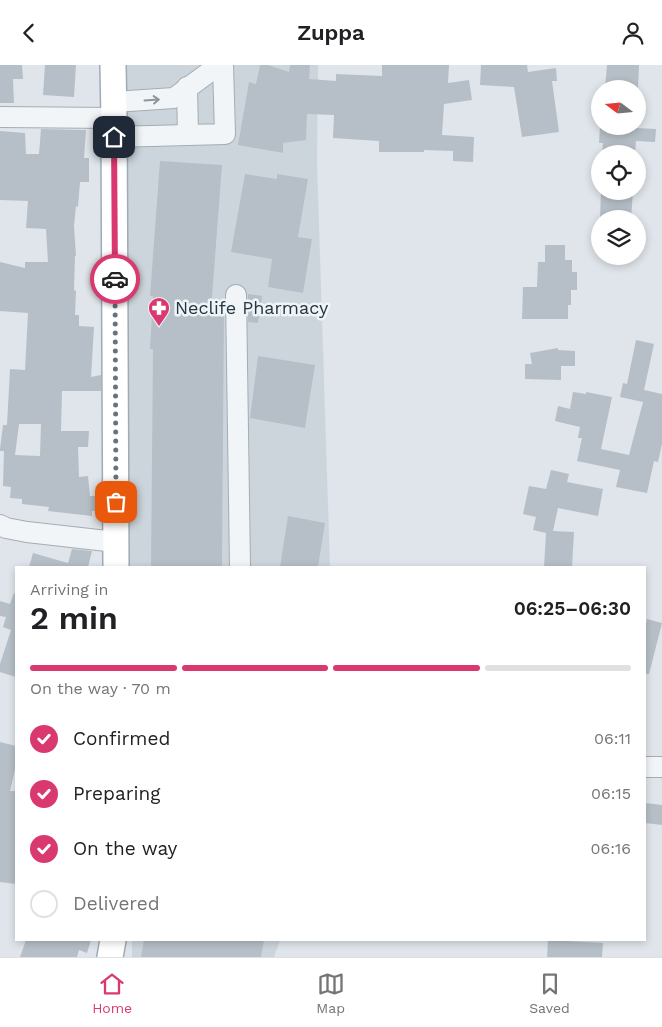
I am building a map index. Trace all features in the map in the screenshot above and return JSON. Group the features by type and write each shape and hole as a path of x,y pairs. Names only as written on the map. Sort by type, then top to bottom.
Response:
{"main road":[{"path":"112,65 114,119 116,566"}],"street":[{"path":"0,117 114,119 188,135 225,134 221,65 187,87 174,98 114,119"},
{"path":"187,87 188,135"},
{"path":"236,295 240,566"},
{"path":"0,525 28,532 116,542"},
{"path":"646,767 662,767"}],"shaded area":[{"path":"125,65 318,65 317,163 330,566 129,566"},
{"path":"132,941 280,941 274,957 132,957"}],"building":[{"path":"0,65 22,65 23,79 13,79 14,103 0,103"},
{"path":"45,65 76,65 74,97 43,95"},
{"path":"260,65 268,65 289,72 290,65 310,65 309,79 336,81 336,74 382,76 382,65 449,65 448,83 469,80 472,100 444,104 442,135 474,137 473,162 453,161 453,151 379,152 379,141 333,138 334,115 307,114 306,140 283,143 283,153 238,145 249,82 256,84"},
{"path":"481,65 527,65 528,72 556,68 557,81 552,81 559,132 522,137 514,87 480,85"},
{"path":"607,65 639,65 638,80 606,80"},
{"path":"646,128 656,129 655,142 636,141 636,145 603,145 603,143 599,143 599,135 646,135"},
{"path":"41,129 86,130 84,158 89,158 89,182 80,182 74,226 76,256 75,315 79,315 79,326 94,327 91,377 101,375 101,391 62,391 61,431 89,431 88,447 78,447 79,477 88,476 90,496 96,496 96,511 92,511 92,516 48,511 49,507 22,504 22,499 10,498 11,487 3,486 4,451 0,451 0,449 3,425 7,425 10,369 25,370 28,313 0,311 0,262 25,268 25,262 48,262 46,229 26,228 28,201 0,200 0,131 25,133 26,154 39,154","holes":["19,424 41,424 40,456 15,455"]},
{"path":"160,161 222,165 211,310 224,311 222,566 151,566 153,349 150,349 153,296 150,296"},
{"path":"245,174 277,179 277,174 308,179 298,237 312,239 303,293 268,287 272,259 231,252"},
{"path":"601,200 632,200 632,210 600,210"},
{"path":"545,245 565,245 565,260 572,260 572,272 577,272 577,290 571,290 571,305 568,305 568,319 522,319 523,287 537,287 538,262 545,262"},
{"path":"248,294 262,296 258,323 248,322"},
{"path":"636,340 654,344 644,390 662,394 662,444 658,462 654,461 647,493 616,487 620,470 577,461 582,438 578,438 580,427 555,421 558,406 570,409 573,392 586,394 586,392 612,397 601,449 629,455 643,402 620,397 623,383 627,384"},
{"path":"558,348 558,350 575,351 575,366 561,366 561,380 525,379 525,364 532,364 530,353"},
{"path":"258,356 315,365 305,428 250,418"},
{"path":"551,470 569,474 567,482 603,489 598,516 558,508 553,531 574,532 572,566 544,566 546,533 533,530 536,517 523,514 529,486 546,489"},
{"path":"288,516 325,523 318,566 280,566"},
{"path":"72,549 92,551 88,566 29,566 33,553 68,563"},
{"path":"14,593 15,677 0,672 0,664 11,630 3,627 6,617 0,616 0,601 10,604"},
{"path":"647,619 662,623 649,674 646,674"},
{"path":"0,742 15,746 15,769 10,791 15,791 15,884 0,882"},
{"path":"646,803 662,805 662,825 646,823"},
{"path":"26,941 91,941 87,953 79,950 77,957 20,957"},
{"path":"144,941 264,941 261,957 141,957"},
{"path":"548,941 603,943 602,957 547,957"}],"way so far":[{"path":"115,279 116,502"}],"place":[{"name":"Neclife Pharmacy","path":"159,327"}],"route":[{"path":"114,137 115,279"}]}
